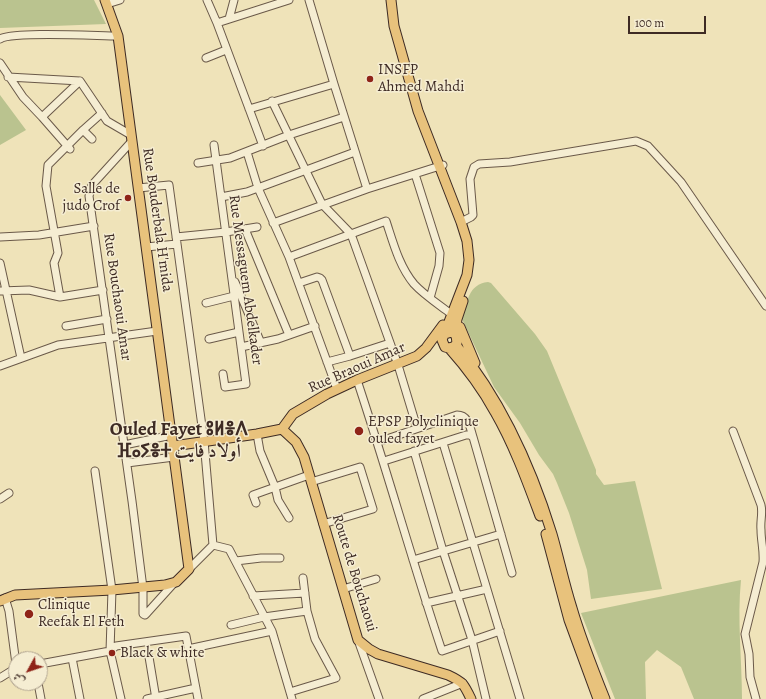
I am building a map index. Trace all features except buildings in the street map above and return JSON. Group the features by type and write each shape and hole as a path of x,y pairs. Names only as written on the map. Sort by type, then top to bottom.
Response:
{"main road":[{"path":"391,0 394,26 401,56 418,111 463,221 474,252 474,265 470,282 454,316 444,324 426,348"},
{"path":"396,0 396,13 416,92 441,166"},
{"name":"Rue Bouderbala H'mida","path":"106,2 118,36 130,141 138,188 190,568"},
{"path":"456,303 454,316 458,340 451,347 445,347 442,340 445,334 456,303 467,275 469,260 463,221"},
{"path":"454,316 486,386 506,418 538,492 552,535 574,615 605,699"},
{"path":"445,334 451,332 456,334"},
{"name":"Rue Braoui Amar","path":"282,429 293,414 327,394 357,380 398,365 417,356 445,334"},
{"path":"426,348 451,347 486,386"},
{"path":"451,347 494,410 514,449 540,516 569,620 598,699"},
{"path":"173,446 282,429"},
{"name":"Route de Bouchaoui","path":"282,429 296,442 304,457 358,640 378,654 448,675 465,686"},
{"path":"2,600 15,595 143,588 165,585 176,582 190,568"},
{"path":"465,686 471,699"},
{"path":"465,686 476,699"}],"street":[{"path":"106,2 120,0"},
{"path":"207,0 263,146"},
{"path":"229,19 234,0"},
{"path":"217,23 289,0"},
{"path":"309,0 367,189"},
{"path":"0,39 4,36 29,35 118,36"},
{"path":"206,58 226,50"},
{"path":"0,63 8,77 23,97 69,147"},
{"path":"8,77 50,78 80,81 107,121 130,141"},
{"path":"42,117 80,81"},
{"path":"249,109 334,84"},
{"path":"272,101 307,170 322,204 351,234 398,365 417,428"},
{"path":"60,297 54,263 58,253 47,190 46,177 48,165 69,147 83,130 102,113"},
{"path":"198,163 230,158 289,135 344,117"},
{"path":"83,130 92,139"},
{"name":"Rue Bouchaoui Amar","path":"130,141 92,185 90,196 143,588 143,614 145,615 176,582"},
{"path":"463,221 471,218 473,215 470,179 474,168 479,164 510,162 636,141 648,146 681,182 766,306"},
{"name":"Rue Messaguem Abdelkader","path":"214,145 246,384 225,387 224,374"},
{"path":"247,152 258,188 299,283 336,389"},
{"path":"221,196 247,192 355,152"},
{"path":"273,223 322,204 441,166"},
{"path":"415,174 440,254 439,266 430,298"},
{"path":"138,188 169,185 204,441 214,545"},
{"path":"289,257 386,221 395,250 404,270 414,284 454,316"},
{"path":"0,237 39,235 94,226"},
{"path":"146,247 177,240 257,227"},
{"path":"245,229 289,335"},
{"path":"0,262 3,291 21,358"},
{"path":"231,273 261,343"},
{"path":"299,283 317,277 322,280 350,356"},
{"path":"3,291 29,290 60,297 103,290"},
{"path":"206,302 234,296"},
{"path":"66,326 107,319"},
{"path":"241,347 261,343 315,326"},
{"path":"0,366 58,345 157,330"},
{"path":"210,339 239,332"},
{"path":"327,362 390,343"},
{"path":"357,380 384,461 426,603 442,651 500,631"},
{"path":"378,442 417,428 461,415 468,420 512,573"},
{"path":"733,431 764,512 761,529 764,551 763,562 745,634 749,654 750,677 756,699"},
{"path":"256,434 260,451 275,487 278,500 289,518"},
{"path":"124,445 172,435"},
{"path":"384,461 466,435 473,437"},
{"path":"443,443 520,699"},
{"path":"414,451 443,551 472,640 486,699"},
{"path":"127,463 174,457"},
{"path":"256,503 253,495 275,487 360,467 372,508 323,524"},
{"path":"95,471 112,590 110,651 121,699"},
{"path":"0,499 9,493"},
{"path":"413,560 501,534"},
{"path":"214,545 229,549 272,631 291,695 336,678 315,639 307,611 303,578"},
{"path":"190,568 214,545"},
{"path":"236,561 261,558 280,558"},
{"path":"343,589 376,579"},
{"path":"426,603 487,588"},
{"path":"253,596 305,593"},
{"path":"2,600 9,612 14,651"},
{"path":"231,625 264,617 307,611"},
{"path":"188,649 272,631"},
{"path":"48,662 110,651 116,646 186,636 198,699"},
{"path":"358,640 379,699"},
{"path":"149,657 156,698"},
{"path":"72,658 80,699"},
{"path":"423,699 465,686"},
{"path":"146,699 196,688"}],"green space":[{"path":"0,0 94,0 106,24 0,28"},
{"path":"0,95 26,130 0,145"},
{"path":"488,282 491,283 535,334 547,351 596,470 596,474 604,485 635,481 662,589 591,599 587,570 569,513 553,474 539,455 520,423 494,387 462,319 469,295 472,290 476,286"},
{"path":"741,580 740,625 742,699 694,699 681,667 657,650 645,662 646,699 615,699 581,613"}],"place":[{"name":"INSFP Ahmed Mahdi","path":"370,79"},
{"name":"Salle de judo Crof","path":"128,198"},
{"name":"EPSP Polyclinique ouled fayet","path":"359,431"},
{"name":"Clinique Reefak El Feth","path":"29,614"},
{"name":"Black & white","path":"112,653"}],"district":[{"name":"Ouled Fayet ⵓⵍⴻⴷ ⴼⴰⵢⴻⵜ أولاد فايت","path":"179,441"}]}
